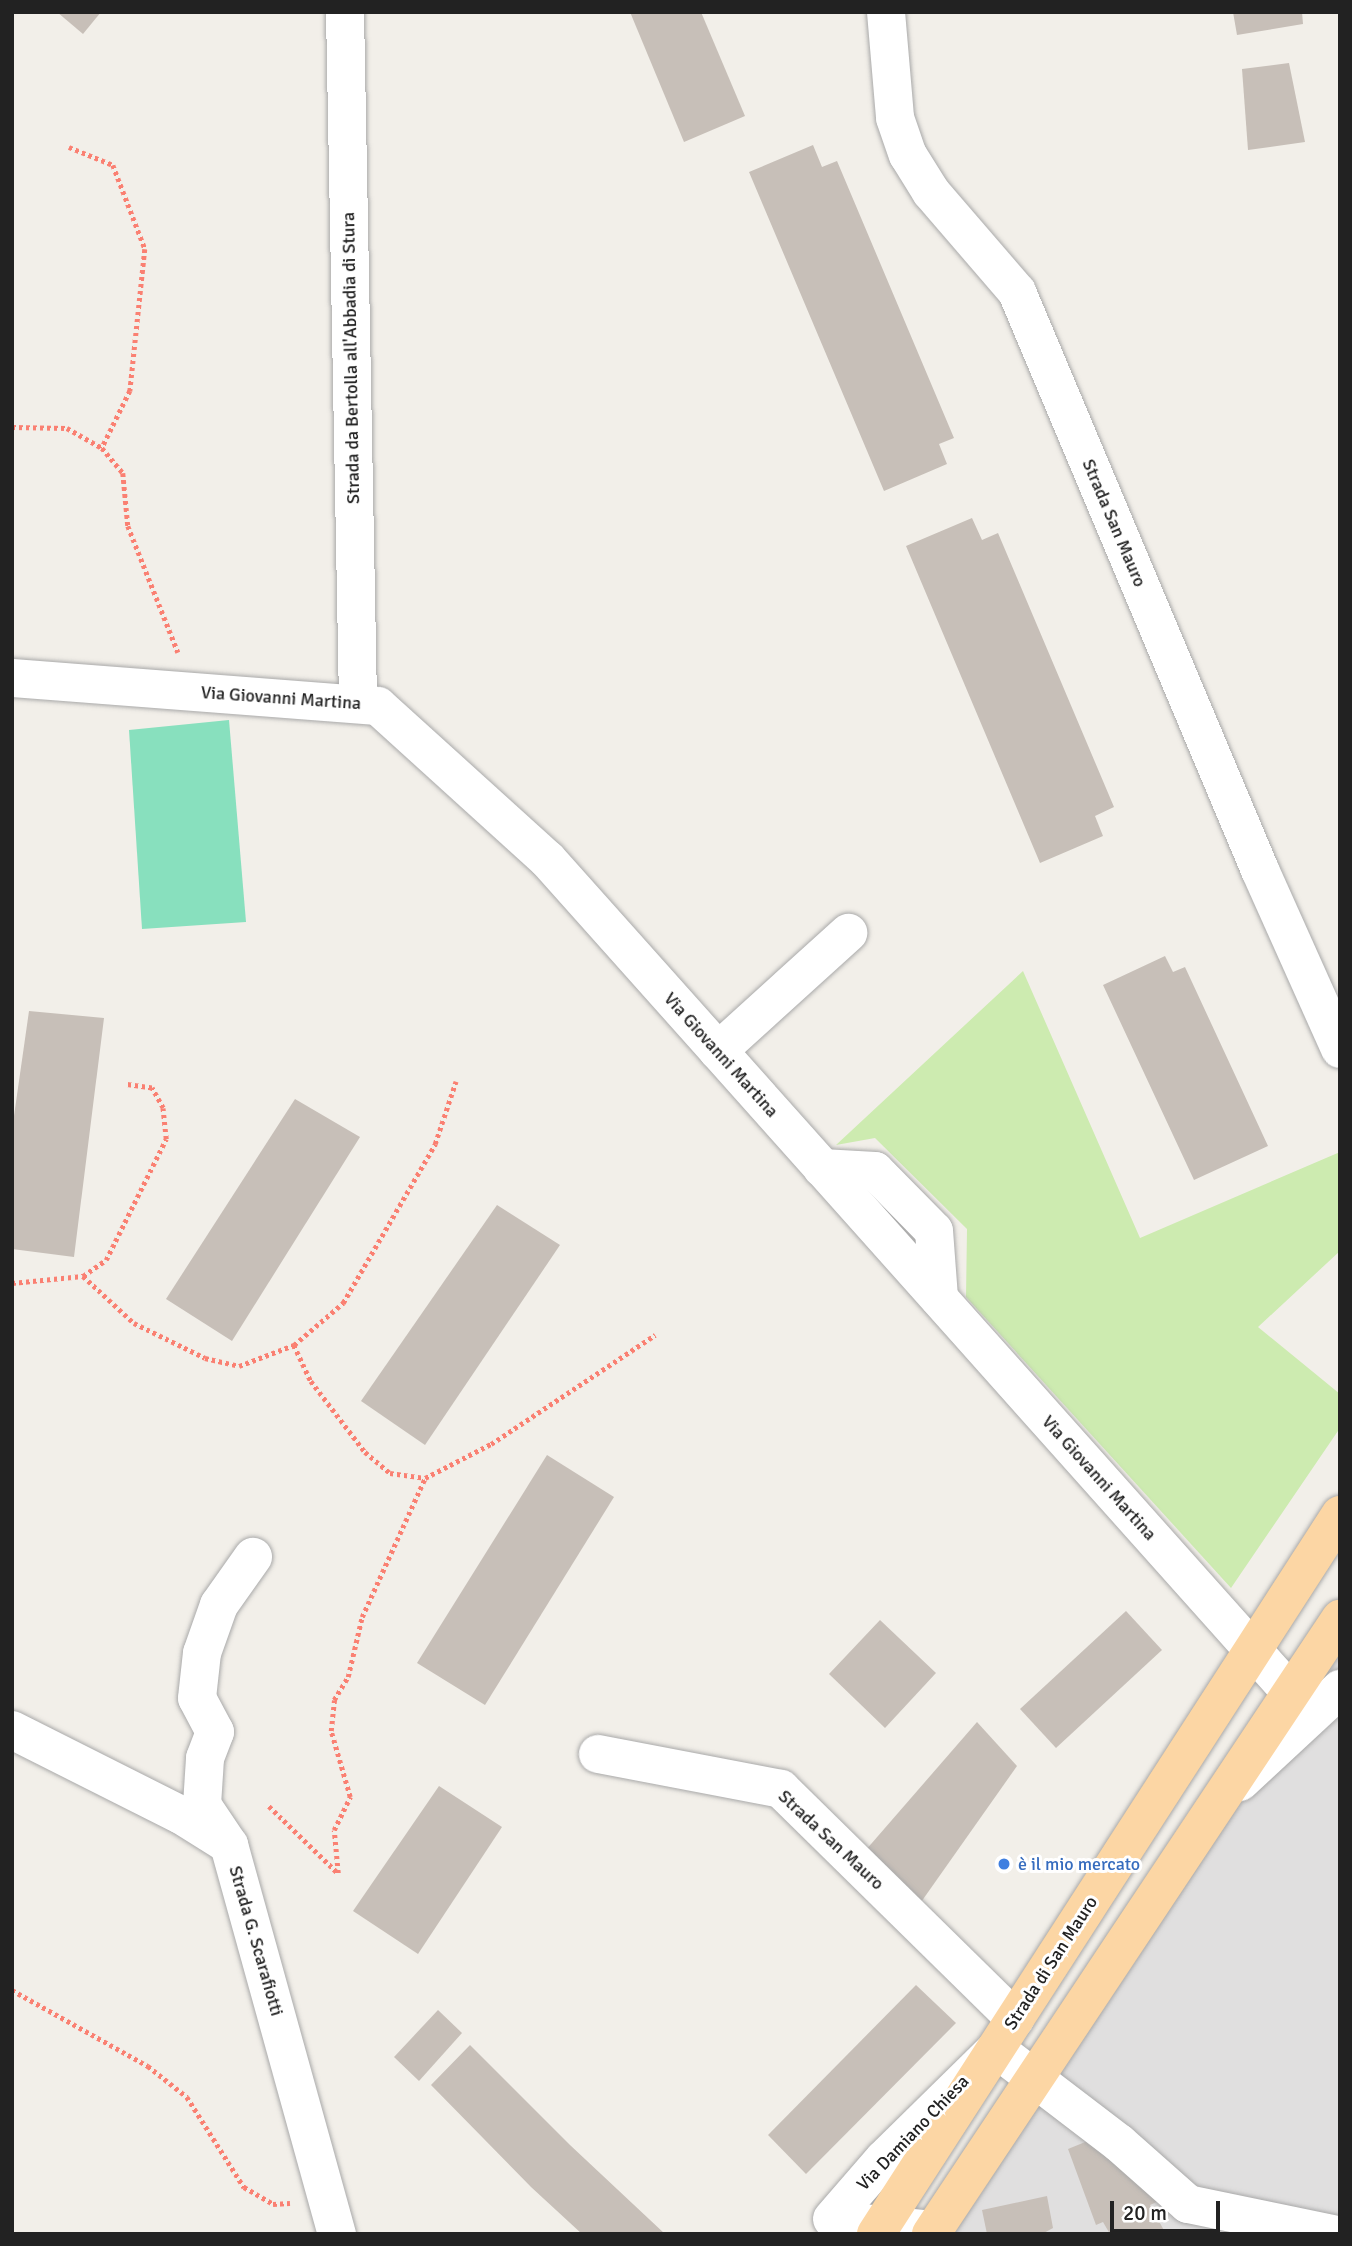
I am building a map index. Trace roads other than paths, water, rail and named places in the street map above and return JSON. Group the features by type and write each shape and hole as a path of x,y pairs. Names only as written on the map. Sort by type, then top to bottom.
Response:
{"main road":[{"name":"Strada di San Mauro","path":"879,2230 1340,1516"},
{"path":"933,2232 1340,1619"}],"street":[{"name":"Strada da Bertolla all'Abbadia di Stura","path":"345,12 358,704"},
{"name":"Strada San Mauro","path":"886,12 895,118 908,155 931,192 1017,292 1260,870 1340,1049"},
{"name":"Via Giovanni Martina","path":"12,677 378,706 547,859 1292,1694"},
{"path":"718,1051 848,933"},
{"path":"229,1846 202,1805 205,1758 215,1732 197,1698 202,1653 219,1605 253,1557"},
{"path":"1220,1801 1340,1689"},
{"name":"Strada G. Scarafiotti","path":"12,1730 181,1815 229,1846 333,2217"},
{"name":"Strada San Mauro","path":"598,1754 781,1789 1006,2034 1034,2080 1119,2143 1188,2204 1254,2221 1333,2234"},
{"name":"Via Damiano Chiesa","path":"825,2227 884,2159 1006,2034"},
{"name":"Via Damiano Chiesa","path":"825,2227 933,2232"}],"place":[{"name":"è il mio mercato","path":"1004,1864"}]}
